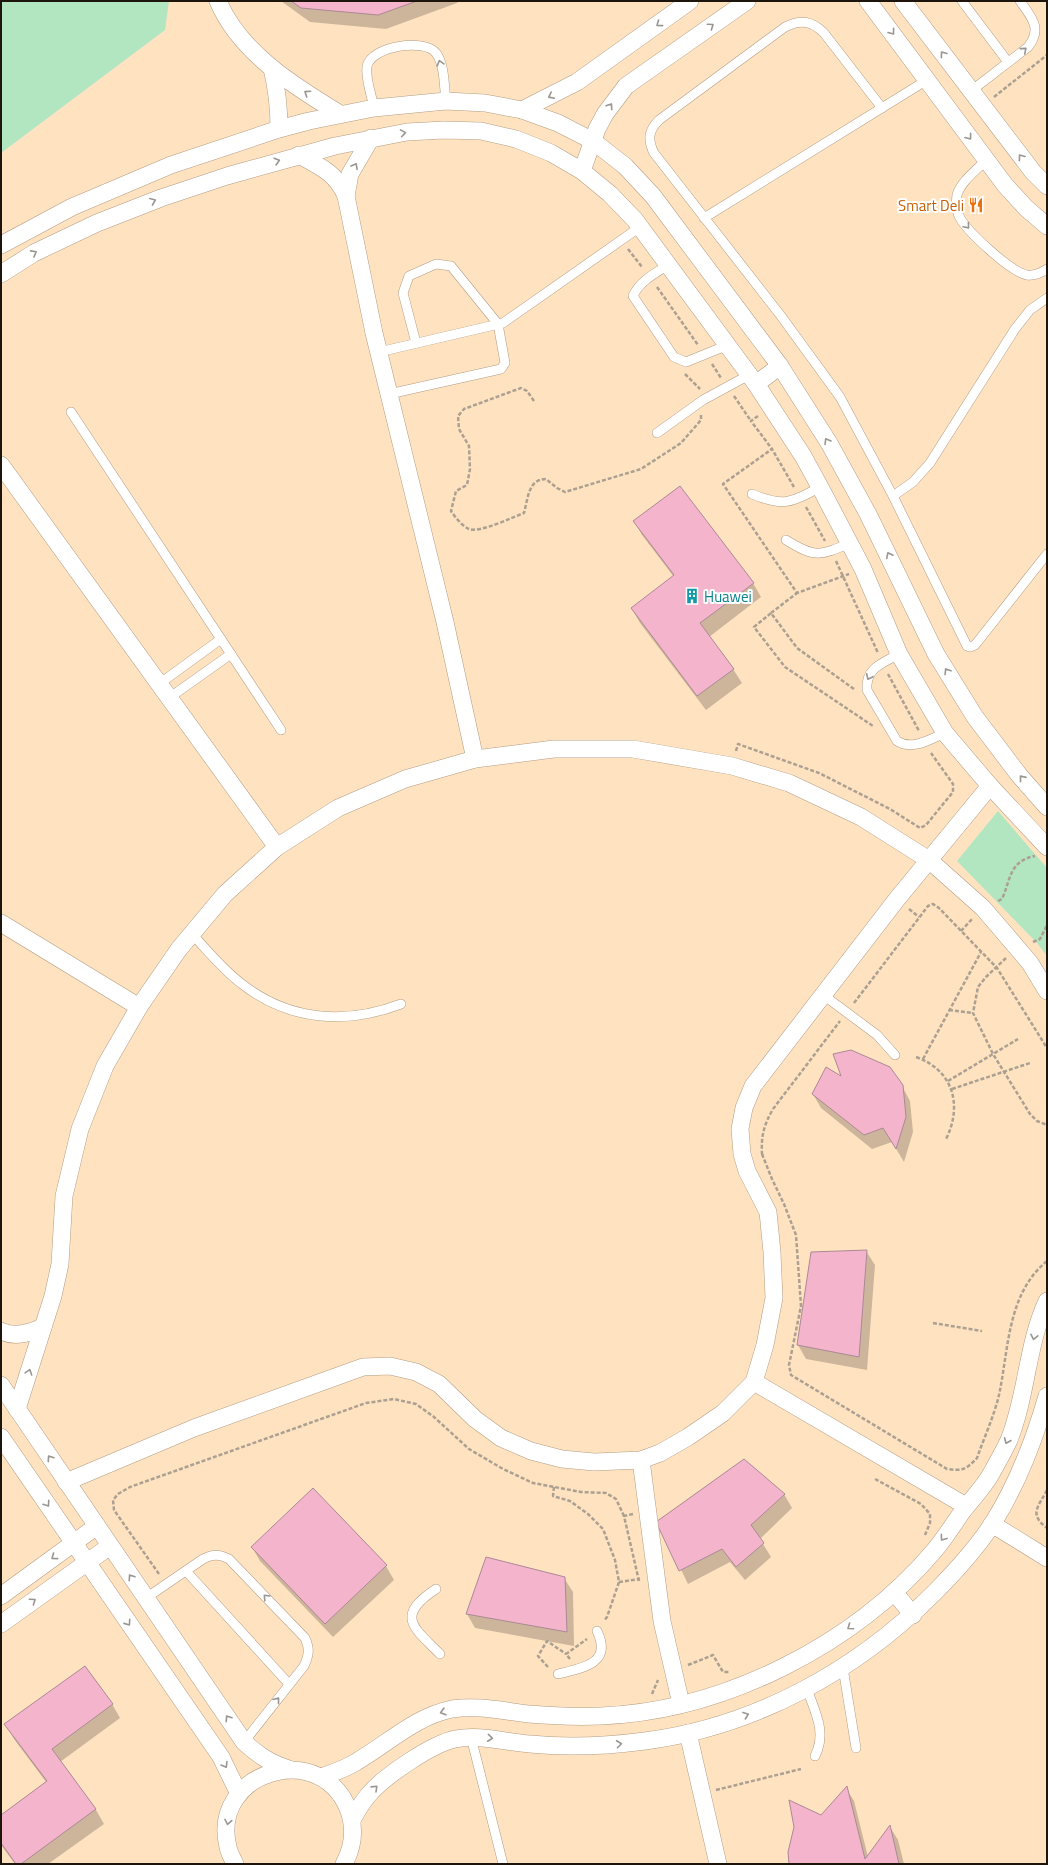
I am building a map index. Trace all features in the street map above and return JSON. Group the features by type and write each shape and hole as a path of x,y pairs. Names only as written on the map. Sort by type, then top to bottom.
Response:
{"street":[{"path":"218,1 241,39 272,68 293,84 340,114"},
{"path":"522,110 577,82 690,1"},
{"path":"582,171 605,114 626,86 747,1"},
{"path":"868,1 1005,185 1026,208 1047,226"},
{"path":"903,1 1033,172 1047,186"},
{"path":"272,68 277,88 279,129"},
{"path":"1,245 72,207 171,165 279,129 340,114 374,108 446,101 484,102 522,110 558,123 593,141 625,166 653,196 780,366 829,443 868,514 936,654 975,717 1045,801"},
{"path":"1,274 34,253 97,223 161,198 299,155 372,138 407,132 444,130 481,131 516,139 551,153 582,171 610,194 640,227 753,379 803,456 820,487 850,543 899,654 946,733 1044,851"},
{"path":"346,196 350,174 372,138"},
{"path":"299,155 331,174 342,186 346,196 379,352 445,622 475,759"},
{"path":"753,379 780,366"},
{"path":"1,465 277,847"},
{"path":"17,1409 54,1296 60,1264 64,1196 80,1130 105,1066 139,1007 179,949 225,894 277,847 338,808 405,779 475,759 554,749 633,749 732,766 789,783 862,817 928,860 983,908 1030,963 1047,991"},
{"path":"66,1482 194,1428 363,1367 390,1366 416,1372 439,1384 475,1419 501,1438 530,1451 562,1459 594,1462 641,1460 660,1453 688,1437 723,1412 754,1382 765,1345 774,1298 772,1252 768,1212 747,1171 742,1154 740,1129 744,1108 753,1086 822,994 928,860 990,786"},
{"path":"1,923 139,1007"},
{"path":"320,1777 354,1763 404,1730 432,1715 452,1709 472,1707 565,1716 604,1716 642,1712 680,1704 733,1689 784,1668 829,1642 860,1620 894,1592 933,1552 990,1476 1009,1439 1019,1404 1038,1321 1047,1300"},
{"path":"1,1331 18,1334 31,1333 43,1327"},
{"path":"754,1382 966,1506"},
{"path":"1,1385 244,1742 257,1754 272,1763 289,1769 305,1771 320,1777 332,1785 341,1795 348,1807 352,1820 352,1842 345,1864"},
{"path":"352,1820 361,1804 372,1790 386,1778 435,1746 453,1740 471,1737 490,1738 529,1744 585,1746 609,1745 649,1740 688,1733 749,1714 807,1689 843,1668 879,1643 913,1615 956,1571 992,1524 1014,1486 1034,1441 1047,1396"},
{"path":"1,1437 221,1757 239,1794"},
{"path":"641,1460 662,1621 680,1704"},
{"path":"992,1524 1047,1558"},
{"path":"1,1596 97,1526"},
{"path":"1,1624 110,1546"},
{"path":"894,1592 913,1615"},
{"path":"688,1733 718,1864"},
{"path":"235,1864 228,1847 226,1828 230,1810 239,1794 253,1780 270,1772 289,1769"},
{"path":"219,1864 228,1847"}],"lane":[{"path":"962,1 1008,62"},
{"path":"971,92 1028,47 1033,40 1036,32 1033,21 1020,1"},
{"path":"882,108 824,34 816,26 806,22 795,22 785,26 659,120 652,126 649,135 649,144 704,218 781,316 840,397 893,496 965,644 970,647 974,645 1047,554"},
{"path":"374,108 367,75 368,65 372,56 380,51 419,44 436,52 440,60 446,101"},
{"path":"704,218 927,80"},
{"path":"986,160 963,184 957,194 956,205 959,216 987,248 1020,273 1029,276 1038,274 1047,269"},
{"path":"379,352 503,323 640,227"},
{"path":"389,394 501,369 505,363 498,324 451,266 436,264 409,276 404,293 416,343"},
{"path":"668,265 649,277 638,287 633,296 674,356 686,362 728,345"},
{"path":"893,496 913,482 926,468 1015,328 1030,310 1047,298"},
{"path":"657,433 703,400 728,387 753,379"},
{"path":"72,412 281,730"},
{"path":"752,494 778,503 788,502 801,498 820,487"},
{"path":"786,540 810,553 821,554 850,543"},
{"path":"159,684 221,639"},
{"path":"169,698 231,654"},
{"path":"899,654 869,674 866,682 867,690 897,741 911,747 946,733"},
{"path":"192,934 241,984 257,994 291,1010 315,1016 347,1017 371,1014 401,1004"},
{"path":"822,994 878,1035 895,1055"},
{"path":"146,1598 212,1555 221,1555 229,1559 305,1638 309,1647 308,1657 304,1666 244,1742"},
{"path":"186,1571 289,1684"},
{"path":"436,1590 420,1599 414,1608 412,1618 414,1628 440,1654"},
{"path":"558,1674 588,1666 596,1660 601,1651 602,1641 597,1631"},
{"path":"843,1668 856,1748"},
{"path":"807,1689 821,1730 821,1739 815,1756"},
{"path":"471,1737 503,1864"}],"path":[{"path":"999,103 994,97 1047,55"},
{"path":"621,240 752,420 801,498 831,551 882,664 924,741 953,784 953,792 926,825 920,828 890,809 819,773 738,744 732,766"},
{"path":"534,401 527,391 521,388 464,408 458,416 459,429 469,446 470,469 467,485 456,491 451,511 456,518 470,529 478,530 524,513 532,484 539,479 546,479 557,488 565,492 641,469 681,443 701,420 703,400 702,391 673,362 674,356"},
{"path":"752,420 771,406"},
{"path":"772,450 723,484 797,593"},
{"path":"843,576 797,593 754,627 785,667 897,741"},
{"path":"772,613 797,648 875,704"},
{"path":"983,908 1002,899 1011,872 1019,862 1044,851"},
{"path":"1047,1048 997,968 939,908 932,904 928,906 773,1109 766,1121 761,1138 762,1154 796,1235 801,1306 789,1365 792,1375 947,1470 960,1471 970,1465 977,1458 998,1396 1012,1315 1038,1268 1047,1261"},
{"path":"1047,925 1040,939 1027,945 1016,947 997,968 986,977 978,987 973,1013 993,1054 1030,1114 1037,1121 1047,1125"},
{"path":"923,1059 981,952"},
{"path":"949,1010 973,1013"},
{"path":"948,1082 1018,1039"},
{"path":"916,1057 933,1064 952,1089 955,1108 952,1128 946,1139"},
{"path":"952,1089 1030,1063"},
{"path":"742,1154 762,1154"},
{"path":"933,1323 982,1330"},
{"path":"166,1584 114,1510 112,1500 118,1494 130,1488 366,1403 394,1400 416,1404 476,1453 515,1475 533,1483 554,1488 606,1493 616,1499 624,1516 640,1586"},
{"path":"875,1479 920,1504 930,1514 930,1523 922,1539"},
{"path":"554,1488 553,1496 570,1501 588,1514 603,1529 615,1560 619,1582 607,1617 603,1622"},
{"path":"1047,1490 1036,1507 1036,1515 1042,1524 1047,1528"},
{"path":"1042,1499 1047,1502"},
{"path":"624,1516 648,1512"},
{"path":"619,1582 656,1576"},
{"path":"566,1654 589,1637"},
{"path":"549,1669 538,1656 547,1641 566,1654 578,1669"},
{"path":"651,1696 656,1687 659,1676 712,1656 723,1672 736,1671"},
{"path":"702,1793 801,1769"}],"shaded area":[{"path":"1,1 1047,1 1047,1864 1,1864"}],"green space":[{"path":"1,1 169,1 165,30 1,153"},
{"path":"998,811 1047,868 1047,956 1037,943 957,861"}],"building":[{"path":"291,1 417,1 378,15 301,8"},
{"name":"Huawei","path":"680,486 754,583 700,623 734,669 697,696 631,608 674,575 633,521"},
{"path":"851,1050 890,1067 903,1085 906,1117 896,1149 883,1128 864,1135 812,1094 826,1067 841,1076 833,1054"},
{"path":"867,1250 859,1357 797,1345 811,1252"},
{"path":"744,1459 785,1494 751,1525 764,1543 736,1567 722,1549 679,1571 656,1522"},
{"path":"313,1488 387,1565 325,1624 251,1547"},
{"path":"486,1557 565,1577 567,1632 466,1614"},
{"path":"85,1666 113,1704 52,1749 96,1809 21,1864 16,1864 1,1843 1,1815 47,1781 4,1724"},
{"path":"847,1786 865,1859 890,1825 899,1864 789,1864 788,1852 794,1827 789,1800 821,1815"}],"place":[{"name":"Smart Deli","path":"976,205"},
{"name":"Huawei","path":"692,596"}]}
